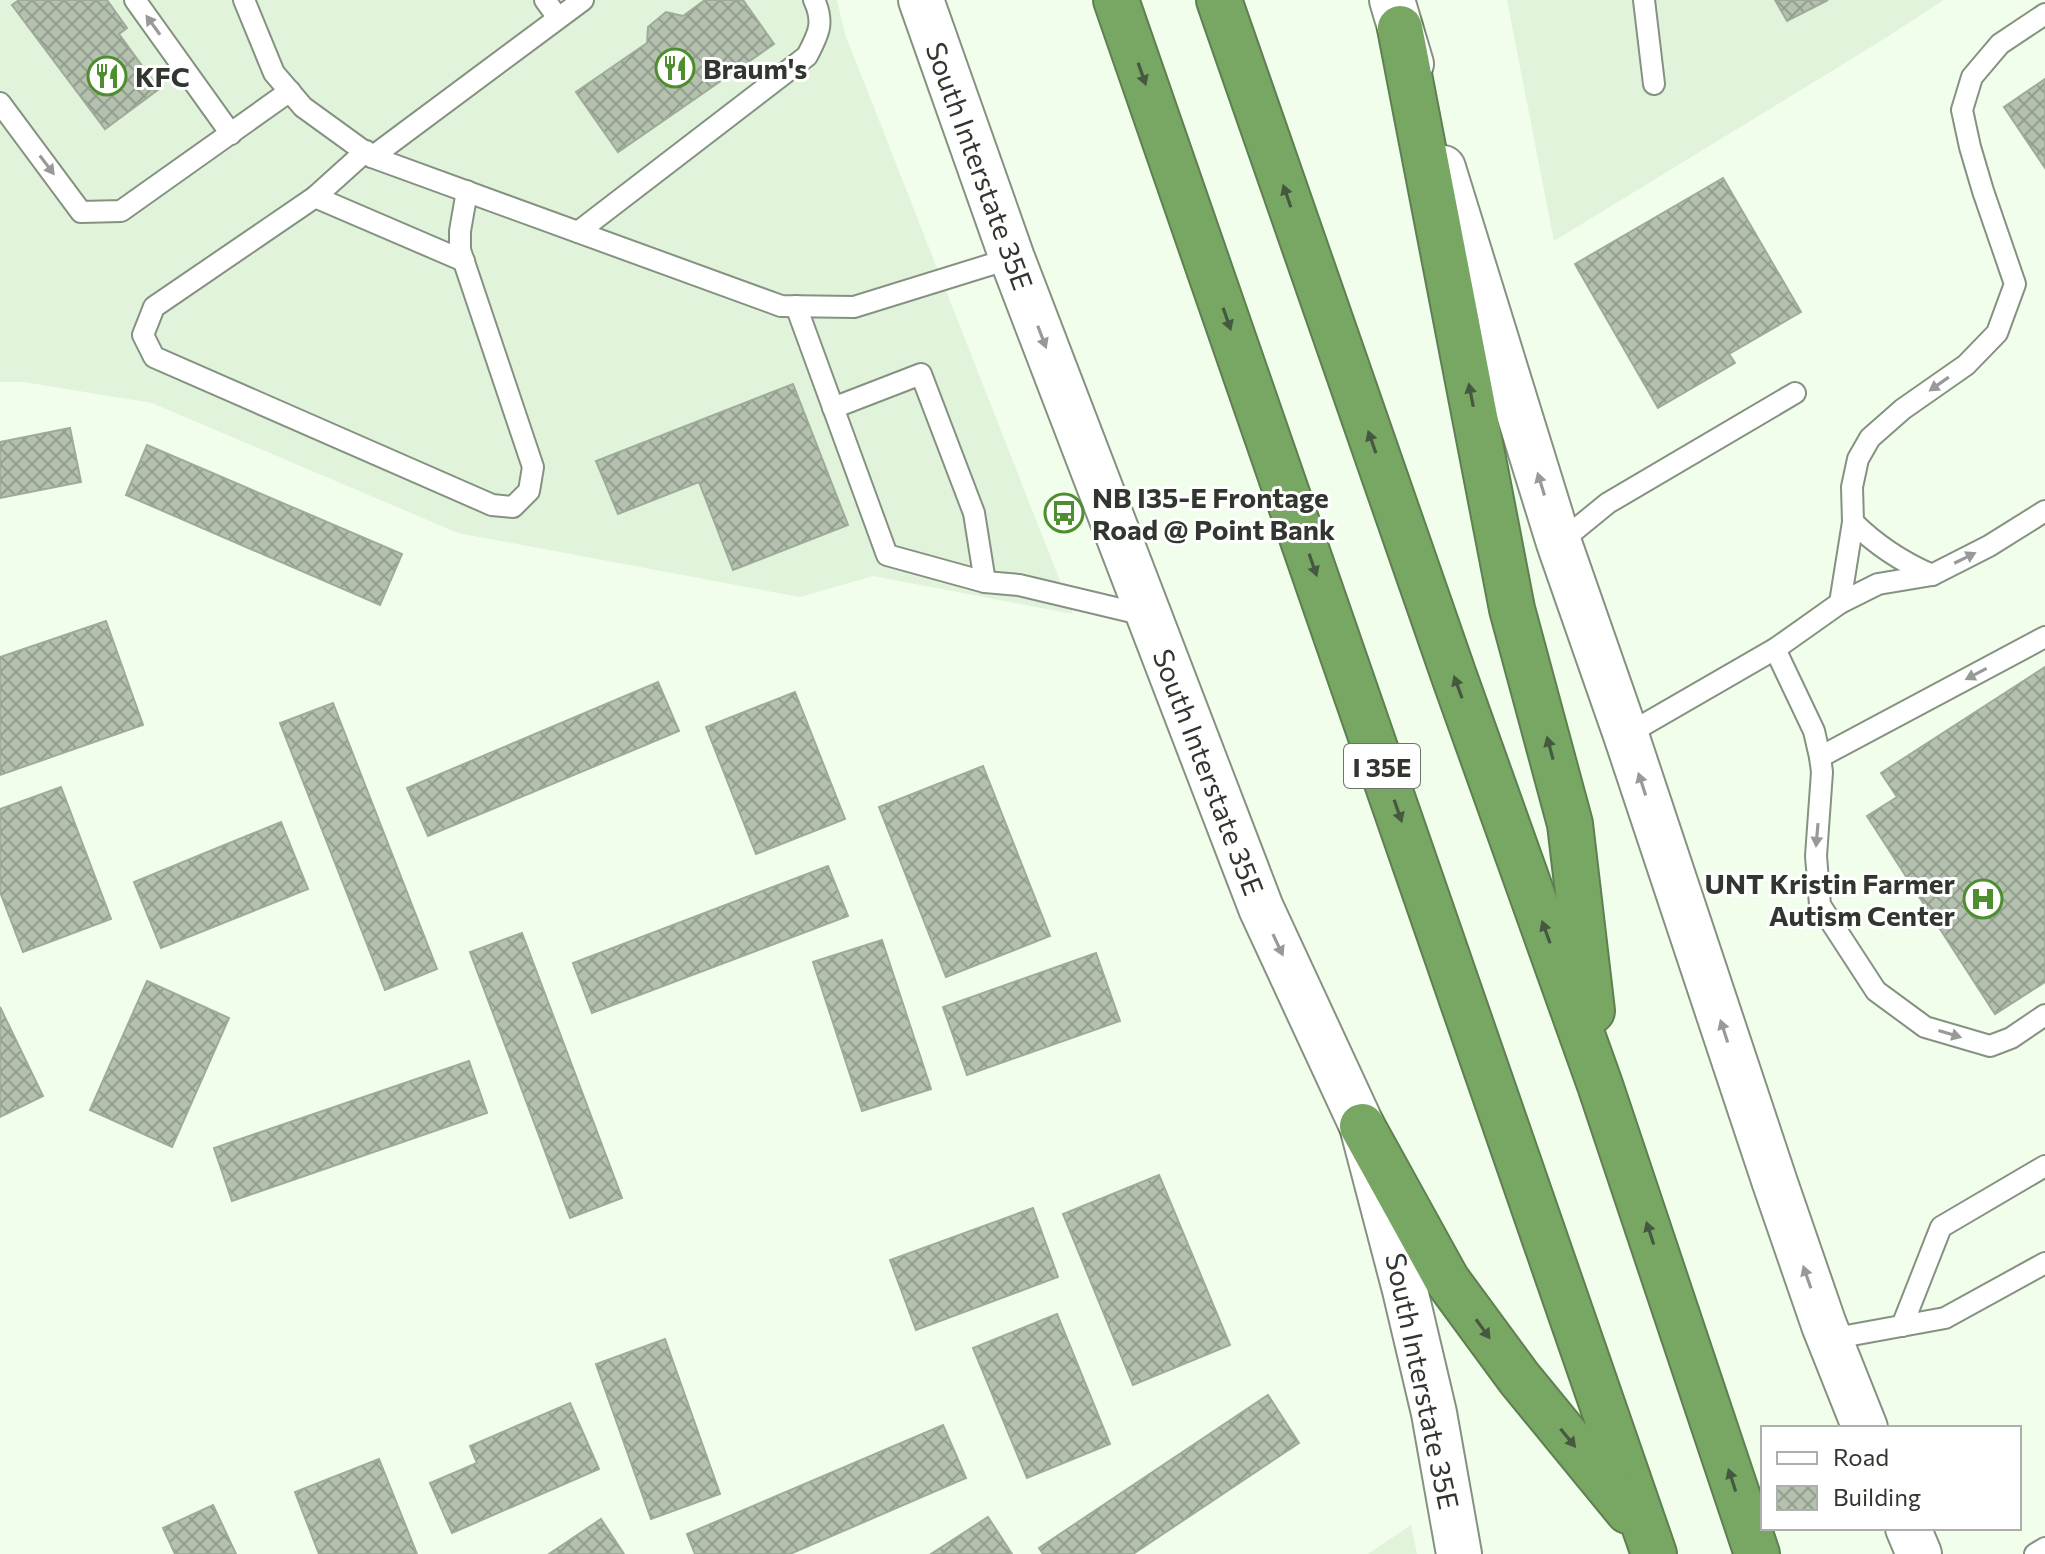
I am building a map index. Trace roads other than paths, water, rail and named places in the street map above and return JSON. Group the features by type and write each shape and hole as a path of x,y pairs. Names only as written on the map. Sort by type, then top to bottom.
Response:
{"highway":[{"name":"I 35E","path":"1116,0 1650,1543"},
{"path":"1219,0 1600,1085 1757,1554"},
{"path":"1396,14 1512,609 1570,824 1600,1085"},
{"path":"1362,1126 1447,1280 1519,1378 1650,1543"}],"main road":[{"name":"South Interstate 35E","path":"921,0 1012,258 1261,908 1362,1126 1434,1413 1459,1554"},
{"path":"1396,14 1559,543 1775,1183 1864,1426"},
{"path":"1909,1530 1919,1554"}],"lane":[{"path":"135,0 231,134"},
{"path":"244,0 274,73 303,107 369,154 781,306 854,307 1012,258"},
{"path":"545,0 558,18"},
{"path":"467,191 460,250 533,467 529,491 513,507 492,505 154,357 143,335 154,307 315,197 369,154 583,0"},
{"path":"578,232 807,56 819,33 819,12 814,0"},
{"path":"1644,0 1654,84"},
{"path":"1840,603 1853,522 1852,487 1858,459 1870,438 1903,409 1966,365 1997,333 2015,284 1983,191 1962,110 1972,77 2000,44 2045,14"},
{"path":"0,103 81,212 121,211 290,91"},
{"path":"315,197 464,261"},
{"path":"796,306 887,555 985,582 1019,585 1149,616"},
{"path":"833,408 921,374 974,513 985,582"},
{"path":"1559,543 1608,503 1795,393"},
{"path":"1626,735 1775,649 1840,603 1878,584 1932,575 1989,546 2045,511"},
{"path":"1853,522 1869,539 1908,565 1932,575"},
{"path":"1820,757 2045,637"},
{"path":"1775,649 1814,731 1820,757 1822,772 1816,856 1820,905 1876,991 1925,1027 1990,1046 2011,1038 2045,1015"},
{"path":"1902,1326 1941,1227 2045,1166"},
{"path":"1830,1339 1945,1318 2045,1263"},
{"path":"2035,1554 2045,1548"}],"place":[{"name":"Braum's","path":"675,68"},
{"name":"KFC","path":"107,76"},
{"name":"NB I35-E Frontage Road @ Point Bank","path":"1064,513"},
{"name":"UNT Kristin Farmer Autism Center","path":"1983,899"}]}
